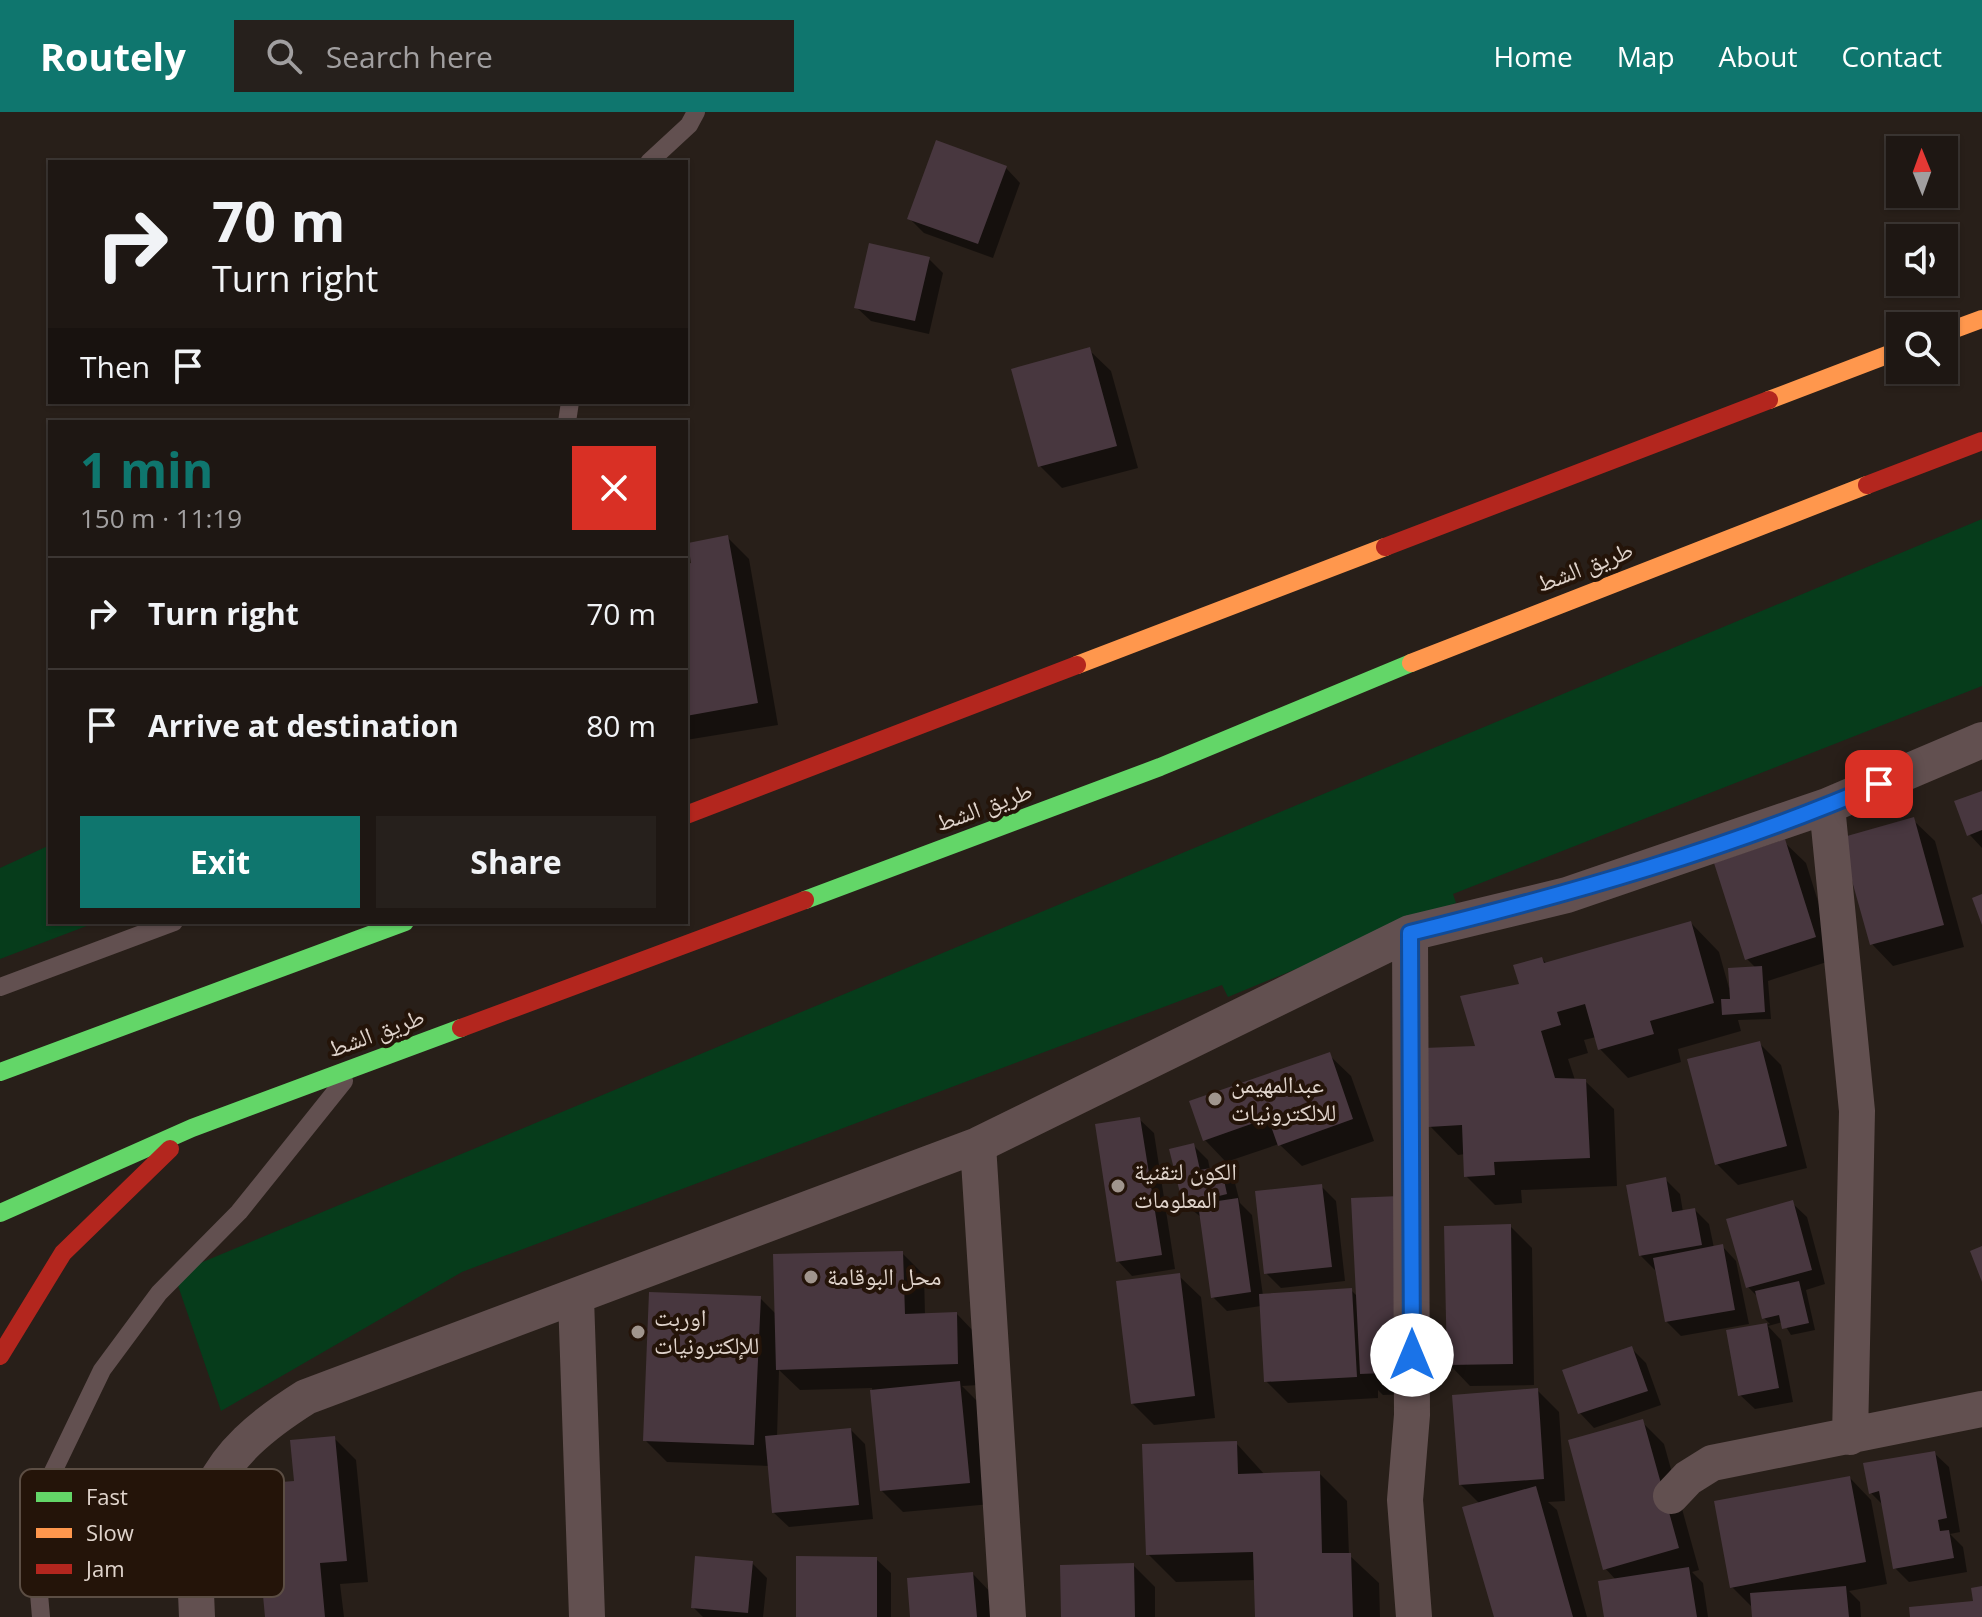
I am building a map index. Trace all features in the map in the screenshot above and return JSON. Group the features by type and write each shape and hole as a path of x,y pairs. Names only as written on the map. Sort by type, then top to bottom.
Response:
{"highway":[{"path":"1958,328 1982,319"},
{"path":"688,814 1886,355"},
{"name":"طريق الشط","path":"0,1213 192,1128 1160,767 1550,606 1982,441"},
{"path":"0,1072 400,924"},
{"path":"0,1356 63,1253 192,1128"}],"street":[{"path":"224,1469 261,1425 306,1397 978,1145 1410,933 1567,895 1827,806 1982,740"},
{"path":"1827,806 1857,1111 1850,1437"},
{"path":"1410,933 1412,1415 1405,1500 1414,1617"},
{"path":"978,1145 1008,1617"},
{"path":"576,1298 587,1617"},
{"path":"1671,1496 1688,1478 1712,1463 1982,1409"},
{"path":"196,1597 197,1617"}],"lane":[{"path":"651,160 689,125 696,112"},
{"path":"0,987 169,924"},
{"path":"54,1469 102,1370 159,1293 239,1212 356,1066"},
{"path":"39,1597 41,1617"}],"green space":[{"path":"1982,519 1982,686 1453,894 1456,903 1228,997 1222,985 462,1272 221,1411 174,1274"},
{"path":"48,846 48,924 92,924 0,959 0,868"}],"building":[{"path":"936,140 1007,166 978,244 907,219"},
{"path":"869,243 930,257 915,321 854,308"},
{"path":"1090,347 1117,446 1038,467 1011,369"},
{"path":"728,535 758,703 688,716 688,564 691,563 688,543"},
{"path":"1982,791 1982,830 1967,836 1954,801"},
{"path":"1914,817 1944,925 1870,945 1840,838"},
{"path":"1785,839 1816,937 1745,960 1714,863"},
{"path":"1982,894 1982,925 1972,898"},
{"path":"1691,921 1714,1003 1650,1021 1654,1034 1598,1050 1585,1004 1557,1012 1561,1025 1541,1031 1555,1078 1586,1079 1590,1158 1494,1162 1495,1175 1464,1177 1462,1125 1428,1127 1424,1048 1475,1046 1460,996 1519,984 1513,965 1542,957 1544,963"},
{"path":"1762,966 1765,1012 1722,1015 1721,999 1730,999 1728,968"},
{"path":"1760,1041 1787,1146 1715,1165 1687,1059"},
{"path":"1330,1052 1353,1119 1278,1146 1268,1118 1203,1141 1189,1101"},
{"path":"1140,1117 1162,1255 1116,1262 1095,1124"},
{"path":"1194,1143 1200,1170 1221,1166 1227,1194 1183,1205 1169,1149"},
{"path":"1666,1177 1672,1212 1695,1208 1702,1245 1639,1256 1626,1185"},
{"path":"1322,1184 1332,1267 1264,1274 1255,1191"},
{"path":"1400,1196 1409,1372 1360,1374 1351,1198"},
{"path":"1238,1198 1251,1292 1211,1298 1198,1204"},
{"path":"1793,1200 1812,1270 1746,1288 1726,1219"},
{"path":"1511,1224 1513,1364 1447,1365 1444,1226"},
{"path":"1723,1244 1735,1310 1665,1322 1653,1258"},
{"path":"1982,1246 1982,1282 1970,1251"},
{"path":"903,1251 905,1314 957,1312 958,1364 776,1370 773,1254"},
{"path":"1180,1273 1195,1396 1131,1404 1116,1281"},
{"path":"1799,1281 1809,1323 1782,1329 1779,1315 1762,1319 1755,1291"},
{"path":"1352,1288 1357,1377 1264,1382 1259,1294"},
{"path":"649,1292 761,1296 754,1445 643,1441"},
{"path":"1767,1323 1779,1388 1738,1396 1726,1330"},
{"path":"1632,1346 1648,1391 1578,1414 1562,1370"},
{"path":"960,1381 970,1483 880,1491 870,1390"},
{"path":"1538,1388 1544,1479 1459,1485 1452,1395"},
{"path":"1643,1419 1679,1548 1603,1570 1568,1440"},
{"path":"851,1428 859,1505 772,1513 765,1436"},
{"path":"335,1436 347,1561 320,1563 325,1617 265,1617 263,1597 284,1597 284,1482 294,1481 290,1440"},
{"path":"1237,1441 1238,1474 1320,1471 1322,1553 1351,1553 1353,1617 1255,1617 1253,1552 1146,1555 1142,1444"},
{"path":"1935,1451 1947,1518 1938,1520 1940,1531 1949,1530 1954,1558 1893,1569 1879,1491 1869,1494 1863,1463"},
{"path":"1850,1476 1866,1562 1730,1588 1714,1501"},
{"path":"1536,1486 1573,1617 1494,1617 1462,1507"},
{"path":"695,1556 753,1561 748,1613 691,1608"},
{"path":"796,1556 877,1557 877,1617 796,1617"},
{"path":"1134,1563 1135,1617 1061,1617 1060,1565"},
{"path":"1689,1567 1697,1617 1604,1617 1598,1581"},
{"path":"973,1572 977,1617 910,1617 907,1578"},
{"path":"1846,1586 1849,1617 1752,1617 1750,1593"},
{"path":"1982,1586 1982,1617 1910,1617 1909,1607 1973,1601 1971,1588"}],"traffic: fast":[{"path":"805,900 1160,767 1411,663"},
{"path":"0,1072 400,924"},
{"path":"0,1213 192,1128 461,1028"}],"traffic: slow":[{"path":"1958,328 1982,319"},
{"path":"1769,400 1886,355"},
{"path":"1411,663 1867,485"},
{"path":"1077,665 1385,547"}],"traffic: jam":[{"path":"1385,547 1769,400"},
{"path":"1867,485 1982,441"},
{"path":"688,814 1077,665"},
{"path":"461,1028 805,900"},
{"path":"0,1356 63,1253 170,1149"}],"place":[{"name":"عبدالمهيمن للالكترونيات","path":"1215,1099"},
{"name":"الكون لتقنية المعلومات","path":"1118,1186"},
{"name":"محل البوقامة","path":"811,1277"},
{"name":"اوربت للإلكترونيات","path":"638,1332"}],"route":[{"path":"1412,1355 1410,933 1567,895 1827,806 1879,784"}]}
